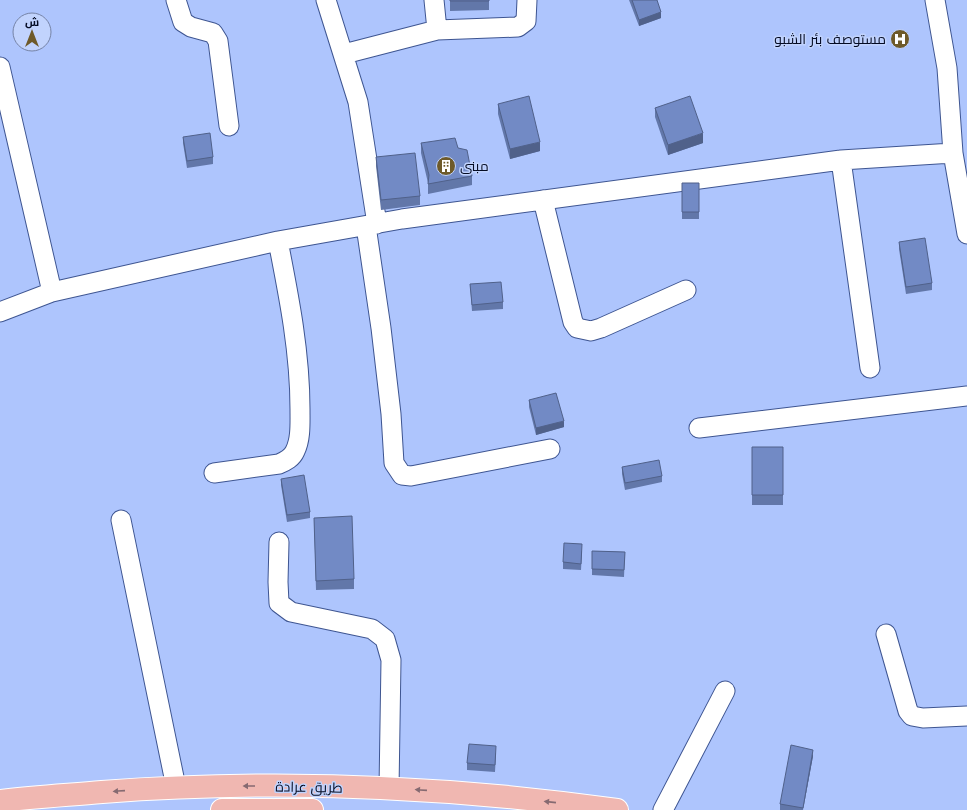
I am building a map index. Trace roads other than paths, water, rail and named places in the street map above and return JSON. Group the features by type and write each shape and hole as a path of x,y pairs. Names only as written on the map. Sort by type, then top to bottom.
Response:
{"main road":[{"name":"طريق عرادة","path":"0,801 176,787 251,786 389,788 503,796 617,810"},
{"name":"طريق عرادة","path":"222,810 312,810"}],"street":[{"path":"176,0 183,22 191,27 213,33 218,41 229,126"},
{"path":"326,0 358,102 391,414 394,462 397,470 402,475 411,476 550,449"},
{"path":"434,0 436,30"},
{"path":"344,54 436,30 518,27 526,20 527,0"},
{"path":"935,0 958,142 967,234"},
{"path":"0,68 52,292"},
{"path":"0,312 52,292 278,241 461,210 841,160 958,142"},
{"path":"841,160 870,368"},
{"path":"543,200 573,322 577,328 591,331 601,328 686,290"},
{"path":"214,473 279,464 287,461 295,452 299,439 300,383 297,342 278,241"},
{"path":"699,428 967,396"},
{"path":"121,520 176,787"},
{"path":"279,542 278,582 280,603 290,612 372,629 385,639 391,660 389,788"},
{"path":"886,634 908,711 912,716 923,718 967,716"},
{"path":"663,810 725,691"}],"place":[{"name":"مستوصف بئر الشبو","path":"900,39"},
{"name":"مبنى","path":"446,166"}]}
